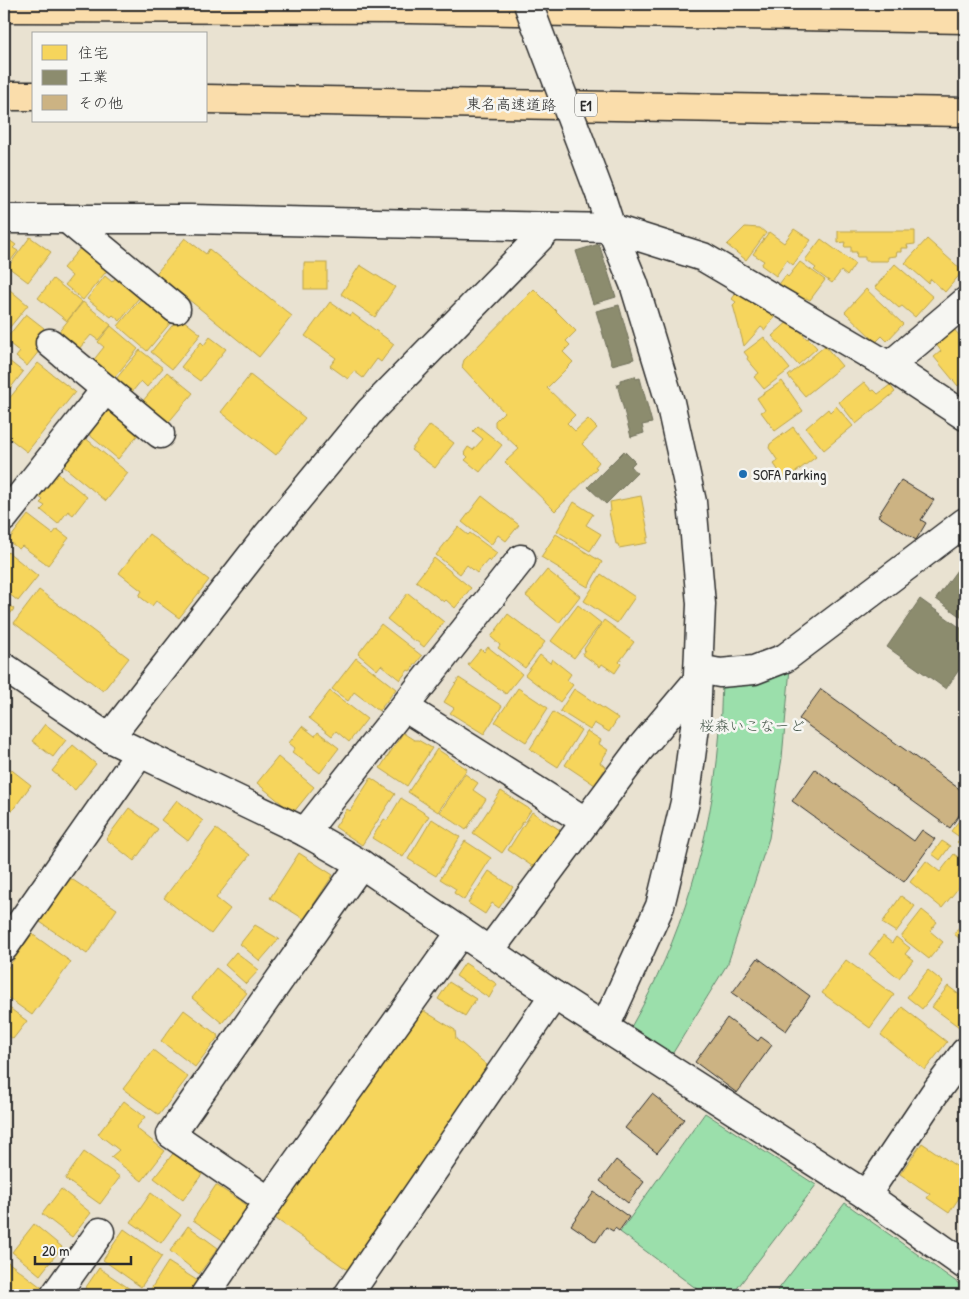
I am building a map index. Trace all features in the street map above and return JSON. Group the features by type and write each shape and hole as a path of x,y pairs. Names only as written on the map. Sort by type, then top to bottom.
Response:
{"highway":[{"path":"4,8 399,9 965,19"},
{"path":"4,96 32,96"},
{"name":"東名高速道路","path":"208,99 965,112"}],"street":[{"path":"528,4 611,228 634,284 667,392 692,502 701,604 696,719 685,802 660,906 605,1027"},
{"path":"4,219 190,219 611,228 703,256 889,366 965,416"},
{"path":"67,219 176,308"},
{"path":"109,738 266,537 371,410 550,227"},
{"path":"889,366 965,302"},
{"path":"50,343 160,434"},
{"path":"4,517 106,389"},
{"path":"490,950 585,821 699,674 754,670 785,658 965,522"},
{"path":"305,832 521,559"},
{"path":"4,667 109,738 305,832 361,864 554,994 866,1196 965,1265"},
{"path":"404,707 585,821"},
{"path":"4,947 140,753"},
{"path":"268,1201 171,1134 361,864"},
{"path":"205,1295 268,1201 461,932"},
{"path":"348,1295 554,994"},
{"path":"866,1196 965,1052"},
{"path":"55,1295 100,1232"}],"green space":[{"name":"桜森いこなーど","path":"790,668 782,758 769,838 728,963 671,1056 631,1027 665,960 679,925 701,852 715,778 720,734 722,683"},
{"path":"705,1113 816,1185 732,1295 705,1295 620,1232"},
{"path":"845,1203 965,1288 965,1295 774,1295"}],"building: 住宅":[{"path":"745,227 760,228 766,233 746,260 727,245"},
{"path":"794,229 811,240 793,265 787,260 776,276 761,265 764,261 753,254 769,232 784,243"},
{"path":"838,231 915,231 915,244 907,245 908,248 901,248 901,252 897,252 896,256 888,257 888,261 865,261 865,257 856,257 857,252 851,252 851,247 844,247 845,242 838,243"},
{"path":"4,236 16,245 13,248 18,251 4,269"},
{"path":"30,237 51,252 28,282 8,267"},
{"path":"185,238 206,254 209,249 292,316 259,357 177,290 175,292 154,276"},
{"path":"821,239 855,264 847,276 841,271 832,283 814,270 816,268 805,260"},
{"path":"927,239 963,271 945,292 931,279 928,283 905,263"},
{"path":"82,246 109,268 83,300 65,285 72,276 63,268"},
{"path":"800,262 825,280 810,300 806,298 802,305 777,287 786,275 788,277"},
{"path":"304,263 327,263 327,289 304,289"},
{"path":"895,264 933,297 915,317 902,306 899,308 875,287"},
{"path":"360,265 395,287 375,317 341,294"},
{"path":"118,275 142,294 120,321 113,315 111,317 87,299 105,276 112,282"},
{"path":"53,279 82,302 67,321 38,298"},
{"path":"4,285 28,305 5,333 4,331"},
{"path":"741,286 777,313 765,330 761,327 744,346 733,305 736,302 732,299"},
{"path":"534,289 576,331 566,341 570,345 563,352 573,362 547,388 575,415 567,423 575,431 588,419 597,428 582,444 599,462 595,467 597,468 555,511 505,462 519,449 495,426 495,421 504,412 462,367 464,360"},
{"path":"866,289 903,324 887,341 882,336 876,342 845,312"},
{"path":"143,296 171,322 147,351 118,326"},
{"path":"83,302 111,325 98,340 91,335 78,350 57,334"},
{"path":"330,302 350,316 352,313 394,344 381,362 377,359 363,378 354,371 348,379 330,366 336,358 305,336"},
{"path":"26,314 44,328 36,338 44,345 27,366 16,357 20,352 5,340"},
{"path":"179,317 201,334 172,369 151,352"},
{"path":"790,320 817,348 798,365 772,336"},
{"path":"111,326 138,349 113,379 92,362 104,347 98,342"},
{"path":"953,328 965,342 965,380 958,386 934,357 941,351 935,343"},
{"path":"210,337 226,349 200,381 181,367 201,342 204,345"},
{"path":"764,337 790,369 764,389 754,377 759,373 747,359 748,357 744,352"},
{"path":"825,346 842,366 805,396 788,376"},
{"path":"140,350 163,368 147,387 141,381 132,392 116,379"},
{"path":"4,357 23,372 9,390 4,386"},
{"path":"38,363 75,392 27,452 4,434 4,405"},
{"path":"167,372 193,393 168,423 142,402"},
{"path":"250,375 305,418 276,455 221,412"},
{"path":"782,381 803,411 775,431 761,412 765,410 757,398"},
{"path":"864,382 872,391 874,390 878,394 890,385 895,392 856,424 839,402"},
{"path":"836,406 853,426 824,450 806,428 828,409 830,412"},
{"path":"110,407 140,432 118,459 87,433"},
{"path":"430,425 454,443 435,468 411,450"},
{"path":"478,426 502,445 480,472 465,460 468,457 464,453 468,447 473,450 483,439 473,431"},
{"path":"793,427 816,457 785,480 774,464 778,461 769,448 770,444"},
{"path":"84,437 128,473 106,501 62,465"},
{"path":"56,472 87,497 73,515 68,511 58,524 41,510 45,506 40,503 43,500 37,495"},
{"path":"482,496 519,525 506,541 498,535 491,545 462,522"},
{"path":"641,496 649,537 647,537 647,543 619,548 618,544 616,544 609,512 611,511 610,502"},
{"path":"574,502 593,514 586,525 601,534 590,551 557,531"},
{"path":"28,515 53,534 57,529 69,538 48,565 22,546 19,549 8,541"},
{"path":"458,527 468,535 470,533 497,553 477,573 467,565 460,574 436,555"},
{"path":"149,534 209,580 179,618 156,601 152,606 139,596 142,591 119,573"},
{"path":"556,534 602,562 588,587 541,557"},
{"path":"8,552 38,576 18,601 4,590 4,556"},
{"path":"434,558 471,588 455,608 416,581"},
{"path":"547,570 580,596 559,623 526,596"},
{"path":"601,574 635,597 617,623 584,601"},
{"path":"39,590 129,658 103,691 14,623"},
{"path":"408,593 444,622 424,647 387,619"},
{"path":"4,601 14,609 4,622"},
{"path":"578,605 601,623 574,658 551,641"},
{"path":"508,614 545,642 525,668 498,648 500,645 491,637"},
{"path":"604,620 634,642 619,662 621,664 615,673 602,664 600,667 582,654"},
{"path":"381,624 422,656 400,680 381,665 377,670 358,654"},
{"path":"488,647 522,674 506,694 468,665 481,649 484,652"},
{"path":"540,655 550,663 552,659 571,674 567,680 573,685 560,702 525,675"},
{"path":"356,658 396,689 379,711 354,692 348,701 332,689"},
{"path":"459,678 502,706 484,734 450,713 454,708 444,702"},
{"path":"518,688 548,708 526,742 495,722"},
{"path":"574,689 618,718 609,732 594,723 590,730 560,711"},
{"path":"330,691 367,719 349,742 336,731 332,736 309,718"},
{"path":"553,712 581,730 558,767 530,749"},
{"path":"45,724 66,740 53,757 32,741"},
{"path":"302,726 315,736 318,732 339,748 320,773 292,752 295,748 289,743"},
{"path":"587,731 601,740 599,744 608,750 600,763 606,767 595,785 565,765"},
{"path":"403,733 432,748 407,786 380,768"},
{"path":"73,745 96,764 75,790 52,771"},
{"path":"437,749 467,769 438,812 408,792"},
{"path":"278,757 314,787 293,813 257,783"},
{"path":"4,764 31,785 4,822"},
{"path":"465,774 478,783 473,790 486,799 466,830 440,812"},
{"path":"371,778 395,794 362,845 335,827 347,809 350,811"},
{"path":"501,791 531,810 502,853 473,833"},
{"path":"401,798 429,816 403,857 372,838 384,819 387,821"},
{"path":"177,800 203,821 188,841 161,820"},
{"path":"129,808 158,829 134,861 106,839"},
{"path":"532,812 560,830 535,868 508,850"},
{"path":"965,813 965,849 957,842 961,838 951,831"},
{"path":"432,819 460,837 436,876 408,859"},
{"path":"216,829 250,855 216,898 230,909 211,934 164,898"},
{"path":"465,841 491,858 464,900 454,893 456,889 440,879"},
{"path":"942,841 950,846 940,860 932,854"},
{"path":"299,853 333,875 304,919 270,898"},
{"path":"954,854 965,862 965,880 942,908 910,882 926,861 940,872"},
{"path":"489,871 513,887 499,908 492,903 485,914 468,903"},
{"path":"70,878 117,909 87,954 40,922"},
{"path":"901,896 915,906 896,932 882,923"},
{"path":"922,910 937,922 930,931 943,942 929,959 901,937"},
{"path":"965,919 965,943 954,934"},
{"path":"255,925 279,939 260,961 240,944"},
{"path":"32,934 71,962 32,1015 4,995 4,973"},
{"path":"883,936 892,943 896,937 910,948 905,954 913,960 899,978 869,954"},
{"path":"236,952 259,970 246,984 225,965"},
{"path":"846,960 894,995 870,1028 822,993"},
{"path":"465,963 497,984 489,998 456,976"},
{"path":"216,968 247,993 222,1023 192,998"},
{"path":"928,970 943,982 922,1009 907,997"},
{"path":"449,982 476,999 465,1016 438,999"},
{"path":"948,986 965,999 965,1019 959,1027 932,1007"},
{"path":"4,1004 27,1021 13,1039 4,1032"},
{"path":"902,1007 947,1042 925,1070 881,1035"},
{"path":"421,1009 455,1030 456,1039 487,1065 352,1273 269,1214"},
{"path":"184,1010 219,1036 195,1067 161,1041"},
{"path":"153,1050 188,1077 159,1115 123,1089"},
{"path":"124,1101 145,1117 136,1128 165,1151 142,1181 111,1157 119,1150 98,1134"},
{"path":"922,1143 965,1172 965,1189 949,1213 927,1198 930,1194 900,1174"},
{"path":"175,1151 203,1173 183,1200 154,1178"},
{"path":"84,1152 120,1177 100,1204 65,1179"},
{"path":"216,1185 248,1206 224,1241 193,1220"},
{"path":"61,1189 91,1213 72,1237 42,1214"},
{"path":"151,1193 181,1215 161,1243 131,1222"},
{"path":"34,1224 62,1247 40,1275 12,1252"},
{"path":"188,1226 218,1248 199,1274 170,1251"},
{"path":"124,1229 162,1256 141,1287 103,1260"},
{"path":"4,1259 45,1290 41,1295 4,1295"},
{"path":"168,1262 198,1281 188,1295 147,1295"},
{"path":"99,1268 136,1293 135,1295 85,1295 82,1293"}],"building: 工業":[{"path":"599,244 616,297 593,304 576,251"},
{"path":"619,305 634,359 612,365 596,311"},
{"path":"635,376 636,379 640,378 652,423 642,425 644,433 631,437 617,384 620,383 620,380"},
{"path":"624,451 635,462 631,466 637,473 606,504 588,487"},
{"path":"965,559 965,620 936,599"},
{"path":"920,599 965,631 965,661 946,689 887,647"}],"building: その他":[{"path":"901,480 934,500 921,520 926,523 916,540 878,516"},
{"path":"821,689 965,793 965,807 950,828 799,719"},
{"path":"815,769 914,841 922,830 935,839 904,882 792,801"},
{"path":"758,958 810,996 786,1031 732,993"},
{"path":"727,1018 758,1041 761,1037 772,1045 737,1093 695,1062"},
{"path":"652,1094 684,1119 657,1153 625,1128"},
{"path":"616,1160 644,1182 628,1203 600,1181"},
{"path":"594,1192 629,1217 619,1231 615,1228 613,1231 606,1227 596,1242 571,1225"}],"place":[{"name":"SOFA Parking","path":"743,474"}]}
